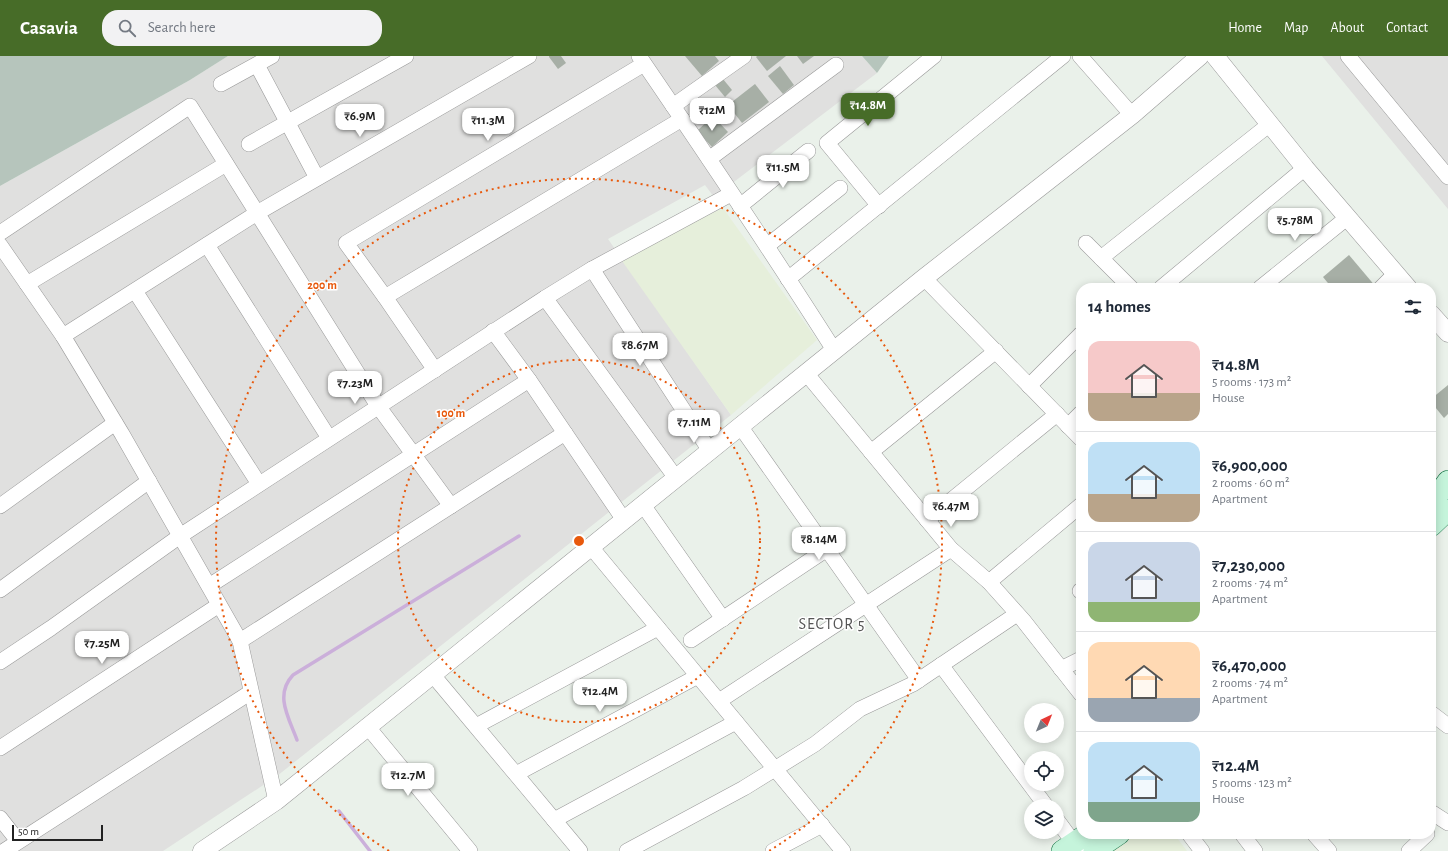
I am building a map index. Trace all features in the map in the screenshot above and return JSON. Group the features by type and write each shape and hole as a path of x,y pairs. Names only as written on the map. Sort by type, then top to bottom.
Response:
{"main road":[{"path":"1436,497 1448,481"},
{"path":"1436,521 1448,510"},
{"path":"1094,851 1112,839"}],"street":[{"path":"221,84 272,56"},
{"path":"249,144 406,56"},
{"path":"64,336 257,213 529,56"},
{"path":"879,206 827,143 934,56"},
{"path":"788,279 1063,56"},
{"path":"1080,56 1132,116"},
{"path":"202,851 276,801 834,350 1132,116 1200,56"},
{"path":"1215,56 1305,168 1404,283"},
{"path":"1348,56 1448,177"},
{"path":"673,106 737,58"},
{"path":"435,370 346,243 641,60 767,246 834,350"},
{"path":"257,64 287,123 318,178"},
{"path":"709,159 836,65"},
{"path":"0,233 190,106 378,406 451,506"},
{"path":"385,297 682,119"},
{"path":"1101,258 1270,124"},
{"path":"740,206 808,151"},
{"path":"27,284 226,164"},
{"path":"1167,283 1305,168"},
{"path":"767,246 840,188"},
{"path":"0,662 51,628 180,536 545,298 592,269 731,194"},
{"path":"1266,283 1348,218"},
{"path":"1086,243 1125,283"},
{"path":"0,245 64,336 240,641 276,801"},
{"path":"207,245 329,438"},
{"path":"592,269 710,451"},
{"path":"1386,283 1396,274"},
{"path":"924,278 1076,434"},
{"path":"135,291 259,484"},
{"path":"545,298 676,478"},
{"path":"1436,320 1448,333"},
{"path":"494,331 624,520"},
{"path":"1029,386 1076,339"},
{"path":"871,452 996,351"},
{"path":"806,373 950,549 989,582 1017,614 1076,688"},
{"path":"209,586 529,380"},
{"path":"927,520 1057,414"},
{"path":"1068,426 1076,418"},
{"path":"0,506 115,423"},
{"path":"740,426 919,680"},
{"path":"240,641 565,433"},
{"path":"0,590 149,481"},
{"path":"643,505 723,619"},
{"path":"989,582 1076,509"},
{"path":"590,547 843,851"},
{"path":"691,640 826,548"},
{"path":"719,702 950,549"},
{"path":"0,748 219,605"},
{"path":"627,851 744,788 815,744 860,709 913,684 1017,614"},
{"path":"476,726 658,628"},
{"path":"1061,669 1076,662"},
{"path":"941,665 1041,799"},
{"path":"432,674 580,851"},
{"path":"516,774 698,676"},
{"path":"4,851 251,692"},
{"path":"1436,717 1448,726"},
{"path":"554,820 736,722"},
{"path":"367,726 470,851"},
{"path":"0,818 18,841"},
{"path":"773,851 822,825"},
{"path":"1064,829 1076,845"},
{"path":"1193,839 1202,851"},
{"path":"1246,839 1255,851"},
{"path":"1318,839 1329,851"},
{"path":"1409,851 1422,839"}],"shaded area":[{"path":"0,56 228,56 190,80 0,186"},
{"path":"228,56 862,56 877,73 714,197 705,185 608,239 731,415 277,776 163,851 0,851 0,186 190,80"},
{"path":"862,56 889,56 877,73"},
{"path":"1322,56 1448,56 1448,209"},
{"path":"723,208 817,340 731,415 620,258"},
{"path":"1128,839 1178,839 1187,851 1111,851"}],"building":[{"path":"549,56 561,56 566,63 558,69"},
{"path":"685,56 715,56 719,61 702,76"},
{"path":"786,56 767,71 756,57"},
{"path":"797,56 814,56 803,64"},
{"path":"780,66 794,85 783,94 768,76"},
{"path":"723,79 732,90 725,97 715,85"},
{"path":"755,84 769,102 742,123 728,105"},
{"path":"713,116 728,132 712,147 697,131"},
{"path":"1349,255 1373,283 1328,283 1323,277"},
{"path":"1448,385 1448,414 1444,418 1436,408 1436,395"}],"waterway":[{"path":"297,740 287,715 284,699 284,690 293,675 519,536"},
{"path":"339,811 370,851"}],"district":[{"name":"SECTOR 5","path":"832,623"}]}
